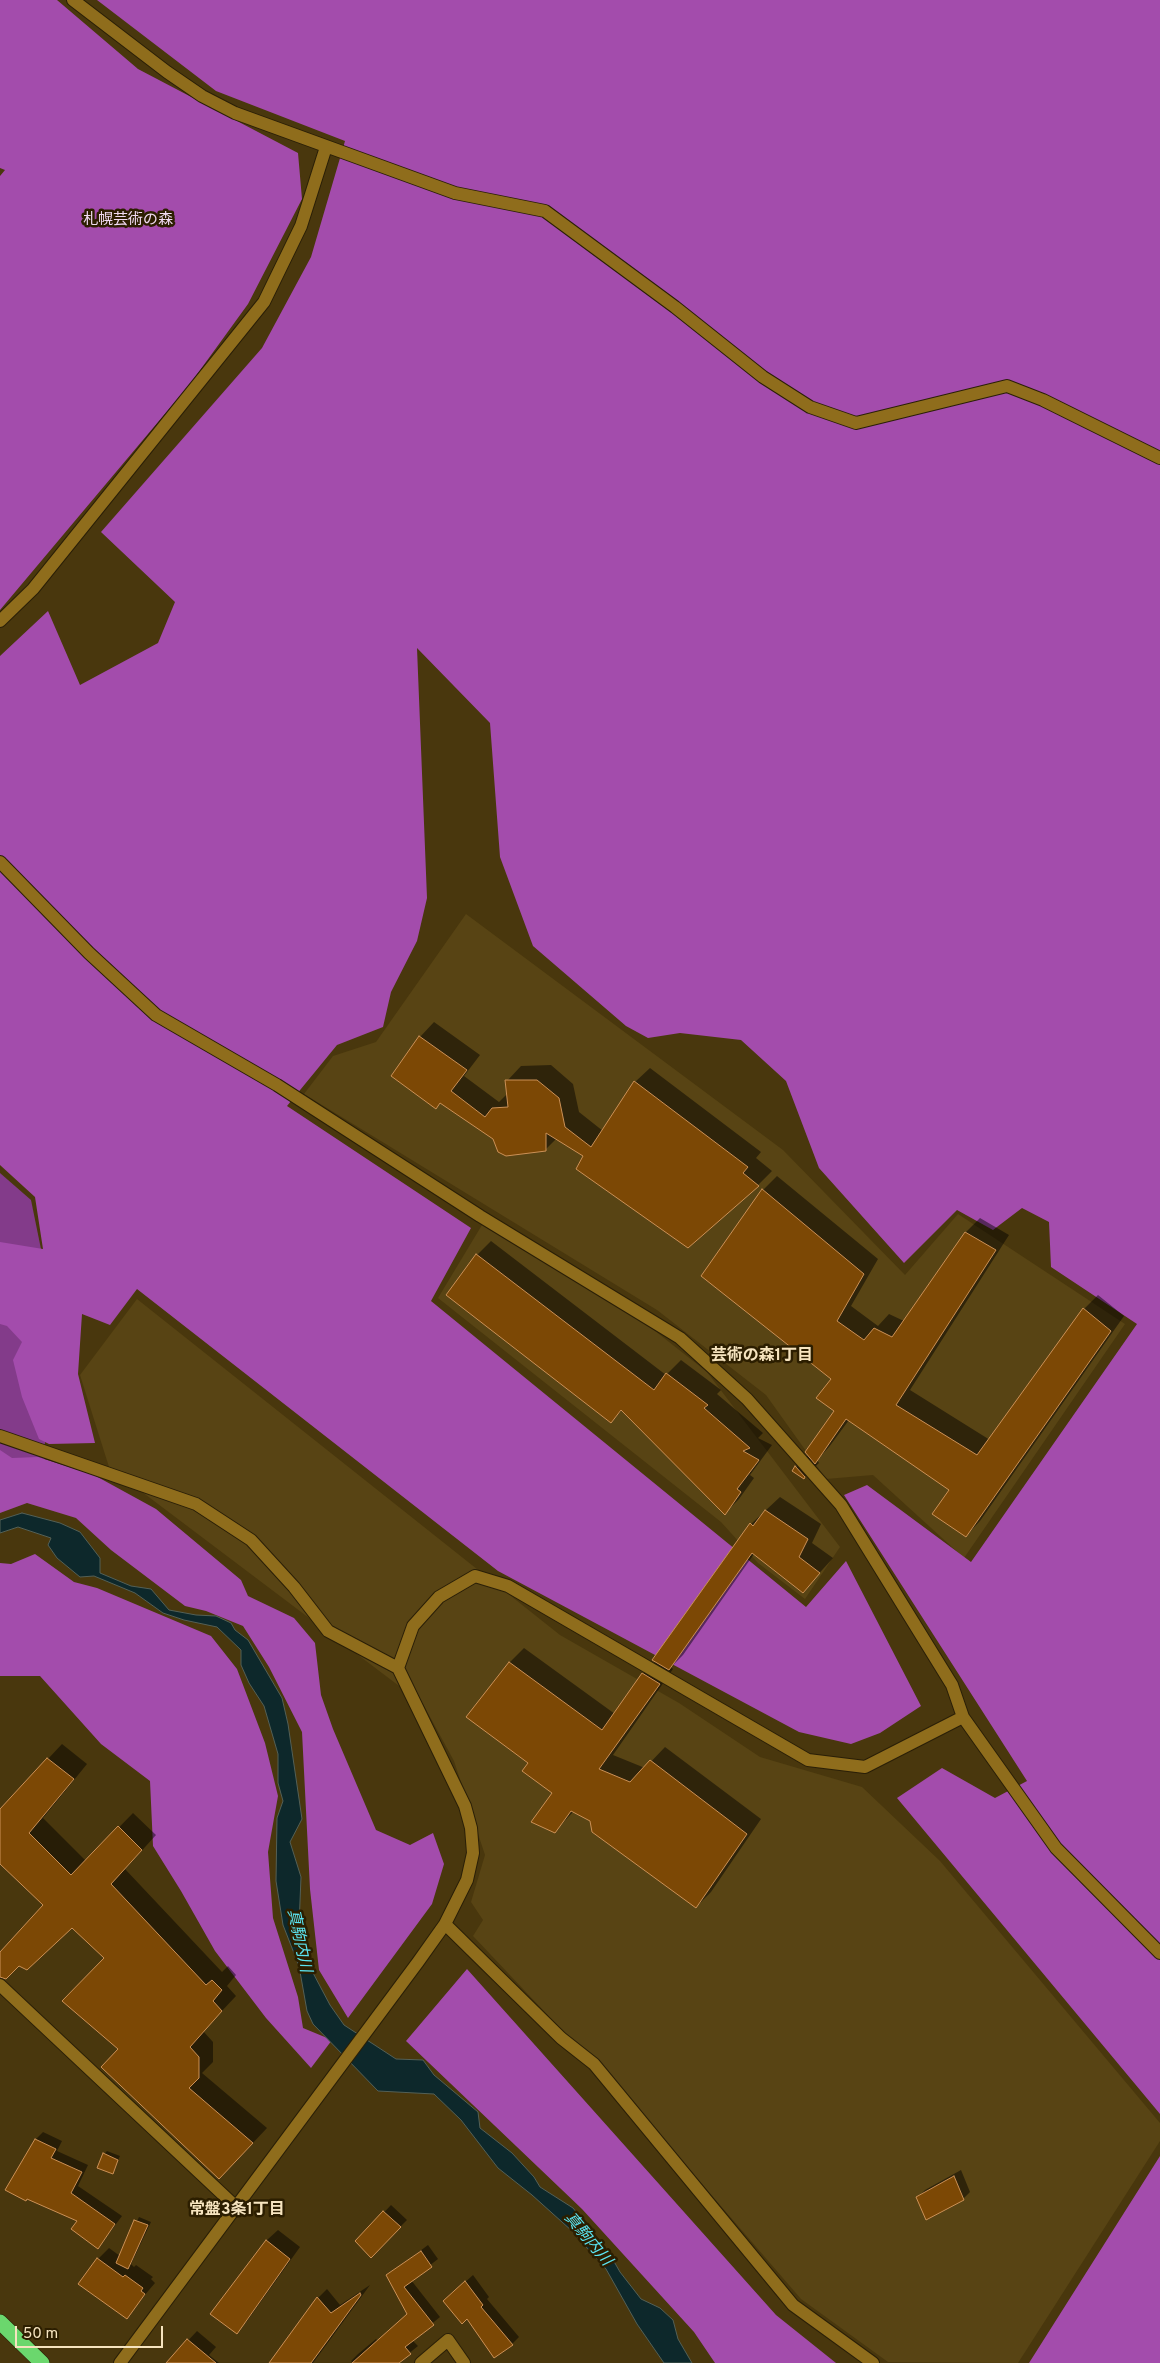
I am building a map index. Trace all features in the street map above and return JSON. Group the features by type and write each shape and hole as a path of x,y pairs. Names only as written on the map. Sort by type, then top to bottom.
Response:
{"highway":[{"path":"0,2322 42,2363"}],"street":[{"path":"73,0 202,96 235,113 455,194 545,211 675,307 763,377 810,407 856,423 1007,386 1043,400 1160,458"},
{"path":"0,621 33,589 264,302 301,226 326,146"},
{"path":"0,862 89,953 156,1015 277,1085 480,1216 680,1338 747,1399 841,1505 952,1685 963,1717 1056,1848 1160,1953"},
{"path":"0,1436 196,1504 251,1540 294,1587 328,1631 398,1668 465,1806 471,1828 472,1854 467,1880 444,1924 418,1962 120,2363"},
{"path":"398,1668 413,1626 439,1597 475,1576 508,1586 808,1760 865,1767 963,1717"},
{"path":"444,1924 560,2038 594,2064 793,2305 873,2363"},
{"path":"0,1985 235,2206"},
{"path":"421,2363 448,2340 464,2363"}],"shaded area":[{"path":"466,914 783,1150 905,1275 958,1214 1125,1324 964,1558 873,1475 826,1479 766,1395 657,1310 304,1094 333,1056 376,1042"},
{"path":"0,1173 31,1200 42,1254 50,1361 43,1474 0,1464"},
{"path":"482,1225 645,1323 707,1372 840,1547 805,1599 758,1563 721,1522 438,1298"},
{"path":"137,1299 560,1635 679,1703 760,1757 862,1787 940,1861 1160,2123 1160,2141 1018,2363 888,2362 801,2299 645,2118 473,1936 483,1920 471,1902 485,1855 454,1761 423,1704 109,1467 80,1375"}],"green space":[{"name":"札幌芸術の森","path":"0,0 57,0 138,69 298,153 302,199 248,304 190,384 0,610 0,176 5,170 0,168"},
{"path":"97,0 1160,0 1160,2114 897,1798 942,1768 995,1798 1027,1781 844,1495 867,1485 971,1562 1137,1324 1051,1267 1049,1222 1022,1208 993,1230 957,1210 904,1263 819,1168 786,1081 741,1040 680,1033 648,1038 626,1026 533,946 500,857 490,723 417,648 427,898 417,941 391,992 383,1027 337,1045 287,1106 471,1228 431,1301 806,1607 846,1561 921,1706 880,1733 851,1744 799,1732 498,1571 137,1289 110,1325 82,1314 78,1374 95,1443 49,1444 39,1439 22,1397 13,1360 22,1342 7,1326 0,1324 0,1242 43,1249 35,1197 0,1165 0,656 48,611 80,685 158,643 175,602 101,532 262,348 311,257 345,141 216,91"},
{"path":"0,1450 12,1458 38,1457 94,1475 156,1509 241,1580 248,1596 294,1618 315,1643 321,1695 333,1729 376,1830 410,1845 433,1833 444,1864 432,1904 348,2018 319,1970 310,1889 302,1732 269,1667 243,1626 206,1611 185,1606 111,1550 76,1518 27,1503 0,1513"},
{"path":"35,1554 74,1582 97,1588 211,1636 237,1669 265,1743 278,1796 268,1852 273,1918 298,1997 303,2028 332,2040 311,2068 266,2018 215,1951 153,1846 150,1781 101,1744 40,1676 0,1676 0,1563 11,1564"},
{"path":"467,1969 776,2315 836,2363 715,2363 694,2332 582,2209 406,2041"},
{"path":"1160,2156 1160,2363 1029,2363"}],"water":[{"name":"真駒内川","path":"22,1513 60,1523 80,1532 100,1558 100,1573 131,1586 151,1589 169,1610 196,1615 216,1616 231,1623 235,1630 248,1640 282,1698 288,1724 302,1819 290,1842 301,1877 299,1926 306,1935 312,1971 330,2005 344,2025 396,2059 423,2060 434,2075 478,2112 480,2128 512,2153 534,2177 540,2187 573,2208 585,2223 590,2238 608,2251 620,2272 641,2299 660,2308 673,2320 678,2339 692,2363 664,2363 637,2324 606,2269 572,2231 498,2168 461,2120 434,2094 378,2091 313,2024 307,2011 299,1966 283,1925 276,1881 277,1818 283,1801 278,1783 278,1754 264,1706 249,1683 241,1665 241,1650 217,1627 184,1620 163,1613 135,1593 94,1576 80,1577 57,1558 48,1545 51,1538 18,1527 0,1533 0,1520"}],"building":[{"path":"419,1036 467,1070 451,1091 485,1117 492,1108 508,1107 505,1080 537,1080 559,1098 565,1127 591,1147 634,1081 748,1167 743,1173 759,1186 688,1248 576,1169 583,1156 546,1133 546,1151 506,1156 498,1152 493,1139 440,1103 436,1109 391,1076"},
{"path":"762,1189 864,1274 837,1321 864,1340 874,1328 892,1337 965,1232 996,1250 896,1405 977,1455 1083,1308 1111,1331 966,1537 932,1514 949,1490 846,1419 815,1464 805,1452 834,1411 816,1398 831,1379 701,1276"},
{"path":"476,1254 654,1390 666,1373 708,1405 704,1408 750,1448 743,1451 759,1460 737,1489 741,1492 725,1515 621,1410 611,1423 446,1295"},
{"path":"795,1466 805,1477 804,1479 792,1471"},
{"path":"765,1510 808,1539 799,1557 820,1573 803,1593 752,1553 669,1670 652,1660 750,1523 753,1526"},
{"path":"509,1662 602,1730 642,1673 660,1684 599,1769 630,1782 650,1760 747,1834 696,1908 592,1832 590,1821 571,1811 555,1833 531,1822 552,1793 522,1771 528,1763 466,1717"},
{"path":"47,1758 74,1779 29,1833 71,1875 118,1826 142,1850 111,1884 206,1985 212,1980 222,1990 213,2001 222,2011 190,2047 199,2057 199,2078 189,2088 253,2143 219,2179 101,2067 118,2049 62,2001 104,1958 72,1928 27,1970 19,1966 6,1979 0,1977 0,1952 43,1905 0,1864 0,1809"},
{"path":"35,2139 56,2149 51,2158 82,2172 71,2193 115,2224 98,2249 71,2229 77,2221 27,2199 26,2201 5,2190"},
{"path":"103,2153 118,2160 113,2174 97,2168"},
{"path":"954,2176 964,2200 926,2220 916,2197"},
{"path":"383,2211 401,2227 371,2258 355,2241"},
{"path":"134,2220 148,2225 128,2269 116,2263"},
{"path":"266,2240 290,2259 237,2334 210,2314"},
{"path":"421,2251 432,2267 404,2287 434,2325 405,2347 411,2354 399,2363 352,2363 407,2314 386,2275"},
{"path":"97,2258 123,2277 125,2275 143,2288 141,2291 145,2294 127,2319 78,2284"},
{"path":"465,2281 483,2305 481,2307 513,2345 494,2358 467,2319 462,2324 443,2301"},
{"path":"360,2293 361,2295 311,2363 269,2363 317,2297 331,2313"},
{"path":"187,2339 216,2363 166,2363"}],"district":[{"name":"芸術の森1丁目","path":"762,1357"},
{"name":"常盤3条1丁目","path":"237,2211"}]}
